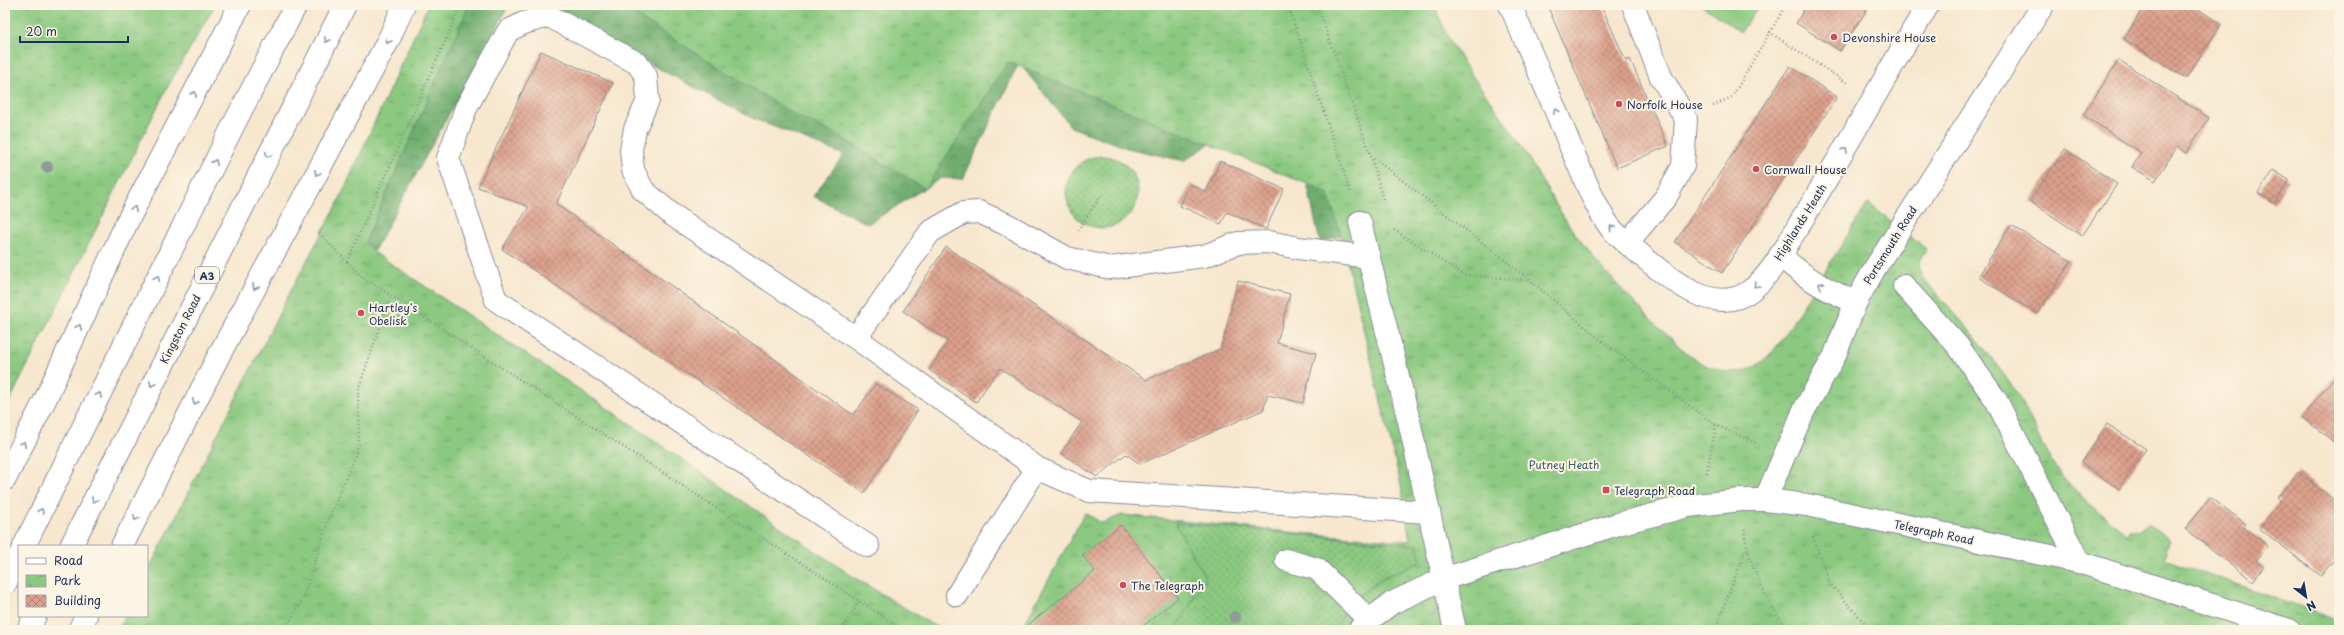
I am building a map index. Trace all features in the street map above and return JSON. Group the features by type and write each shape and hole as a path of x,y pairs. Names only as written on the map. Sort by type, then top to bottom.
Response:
{"main road":[{"path":"5,479 45,400 127,222 240,5"},
{"path":"24,545 235,122 296,5"},
{"name":"Kingston Road","path":"72,545 345,5"},
{"path":"123,545 219,355 388,41 404,5"},
{"name":"Highlands Heath","path":"1510,5 1588,186 1610,227 1658,269 1686,288 1702,296 1729,300 1749,292 1766,274 1780,255 1855,133 1871,99 1928,5"},
{"path":"1627,243 1666,197 1683,166 1686,119 1661,77 1633,5"},
{"name":"Portsmouth Road","path":"1765,500 1804,410 1834,357 1856,302 1874,268 2044,5"},
{"path":"868,546 496,300 448,158 466,108 508,31 524,23 549,16 637,64 646,76 648,100 635,129 631,150 633,170 643,190 671,214 856,338 1037,468 1089,490 1428,512"},
{"path":"856,338 930,232 963,213 979,212 1008,225 1067,258 1110,268 1204,256 1238,243 1269,242 1320,252 1369,257"},
{"path":"1360,222 1455,630"},
{"path":"1780,255 1795,269 1815,282 1856,302"},
{"path":"1904,286 1958,346 1996,400 2079,562"},
{"path":"957,595 1037,468"},
{"name":"Telegraph Road","path":"1364,625 1392,603 1443,579 1618,524 1688,506 1740,500 1765,500 1807,505 2079,562 2289,630"},
{"path":"5,584 18,558"},
{"path":"1286,560 1317,569 1364,625"},
{"path":"28,630 34,617"},
{"path":"79,630 86,617"}],"path":[{"path":"347,262 461,5"},
{"path":"1288,5 1360,222"},
{"path":"1316,5 1371,156 1386,207"},
{"path":"1686,119 1732,97 1786,5"},
{"path":"1769,32 1871,99"},
{"path":"1371,156 1530,280 1598,338 1716,425 1783,456"},
{"path":"1067,258 1067,247 1103,193"},
{"path":"316,229 361,276 904,630"},
{"path":"1393,237 1392,229 1464,275 1530,280"},
{"path":"284,630 302,601 326,527 359,445 358,390 391,296"},
{"path":"1702,504 1716,425"},
{"path":"1740,500 1746,548 1774,613 1788,630"},
{"path":"1807,505 1807,522 1830,584 1871,630"},
{"path":"1715,630 1746,548"},
{"path":"842,630 859,601"}],"green space":[{"path":"5,5 215,5 166,90 5,410"},
{"path":"428,5 469,5 365,242 375,253 625,420 852,576 941,630 118,630 124,617 148,617 148,571 291,290 338,203"},
{"path":"454,5 509,5 369,260 336,235"},
{"path":"550,5 1440,5 1389,29 1309,155 1346,233 1320,243 1305,174 1211,143 1184,161 1127,148 1071,127 1019,63 963,179 941,178 868,224 813,196 844,155 752,118 588,31"},
{"name":"Putney Heath","path":"619,5 1435,5 1441,22 1457,53 1516,137 1558,208 1586,249 1622,290 1674,342 1694,358 1710,367 1729,372 1747,370 1763,361 1782,339 1868,203 1926,249 1919,261 1921,274 1925,281 1951,309 1998,366 2019,397 2047,455 2053,464 2066,481 2091,505 2126,534 2130,530 2139,530 2148,523 2170,540 2166,549 2168,551 2165,559 2339,620 2339,630 1021,630 1085,513 1102,523 1122,515 1300,533 1410,541 1401,485 1339,228 1327,192 1008,62 925,189 836,134 795,115"},
{"path":"1701,5 1759,5 1741,32"},
{"path":"1102,156 1122,162 1132,172 1138,192 1132,212 1122,222 1102,228 1082,222 1072,212 1066,192 1072,172 1082,162"},
{"path":"1175,523 1417,545 1421,562 1384,577 1353,600 1334,630 1175,630 1206,579"}],"building":[{"name":"Norfolk House","path":"1547,5 1601,5 1626,61 1630,59 1668,146 1617,168"},
{"name":"Devonshire House","path":"1807,5 1870,5 1840,51 1796,23"},
{"path":"2145,5 2192,5 2221,24 2186,78 2124,39"},
{"path":"541,51 613,83 556,204 853,415 876,384 918,410 864,493 502,249 529,207 478,187"},
{"path":"2119,60 2209,118 2186,153 2177,147 2155,181 2132,167 2141,153 2083,115"},
{"name":"Cornwall House","path":"1790,66 1837,97 1722,273 1675,242"},
{"path":"2065,149 2117,184 2082,236 2030,201"},
{"path":"1220,161 1284,189 1266,229 1227,212 1221,224 1180,206 1190,184 1206,192"},
{"path":"2273,170 2289,180 2274,203 2258,193"},
{"path":"2011,225 2071,261 2038,314 1978,277"},
{"path":"946,247 1146,380 1221,349 1238,281 1290,294 1277,343 1316,353 1303,403 1268,395 1263,410 1140,464 1126,454 1097,477 1061,453 1082,422 1000,368 976,402 929,370 948,341 903,311"},
{"path":"2339,371 2339,446 2302,417"},
{"path":"2107,424 2146,449 2119,489 2081,463"},
{"path":"2298,472 2337,502 2339,499 2339,543 2337,546 2339,553 2321,576 2259,528 2281,501 2277,498"},
{"path":"2210,497 2246,524 2243,527 2268,546 2256,561 2264,567 2253,581 2185,529"},
{"name":"The Telegraph","path":"1121,525 1178,598 1138,630 1033,630 1029,624 1095,571 1082,555"}],"place":[{"name":"Devonshire House","path":"1834,37"},
{"name":"Norfolk House","path":"1619,104"},
{"name":"Cornwall House","path":"1756,169"},
{"name":"Hartley's Obelisk","path":"361,313"},
{"name":"Telegraph Road","path":"1606,490"},
{"name":"The Telegraph","path":"1123,585"}]}
